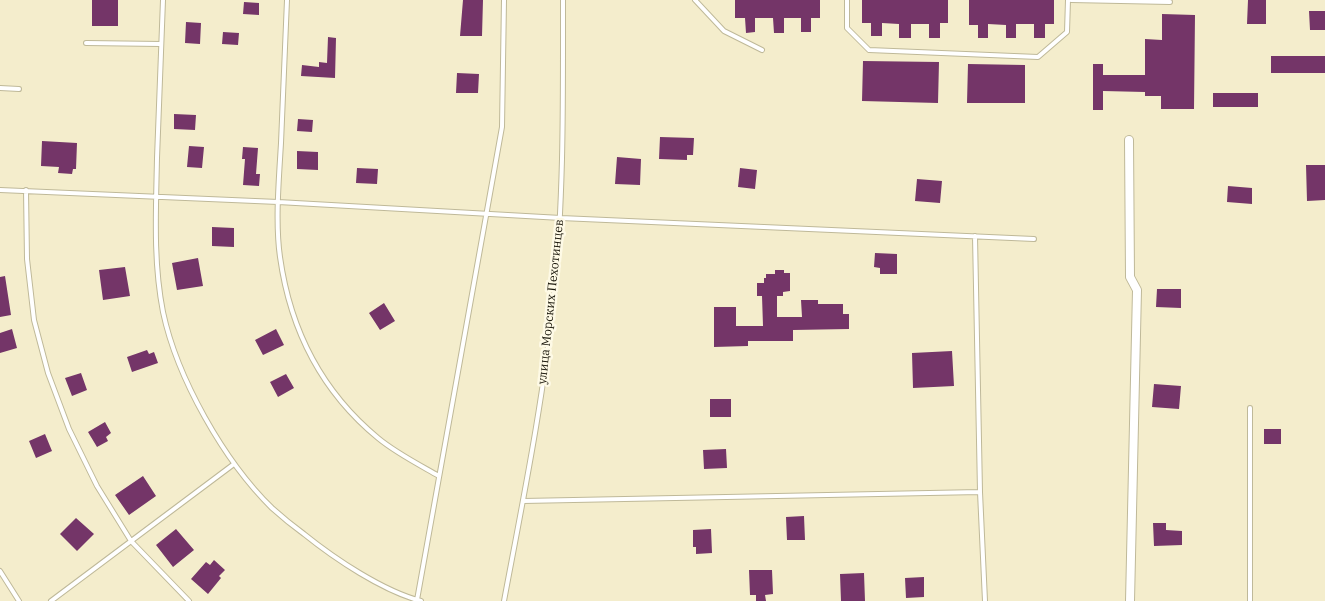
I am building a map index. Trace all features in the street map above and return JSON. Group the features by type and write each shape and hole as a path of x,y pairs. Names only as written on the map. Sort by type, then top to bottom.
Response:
{"street":[{"path":"1129,140 1130,277 1138,290 1130,601"}],"lane":[{"path":"163,0 155,238 158,277 164,313 171,339 185,375 198,403 234,464 272,508 315,543 364,574 418,601 502,127 504,0"},
{"path":"287,0 278,202 279,255 285,287 296,326 310,356 329,387 351,413 378,438 407,459 439,476"},
{"name":"улица Морских Пехотинцев","path":"504,601 523,502 554,296 561,218 564,0"},
{"path":"695,0 724,31 762,50"},
{"path":"847,0 847,28 869,50 1038,57 1066,32 1069,0 1170,2"},
{"path":"86,43 161,44"},
{"path":"0,88 19,89"},
{"path":"0,190 1034,239"},
{"path":"26,190 27,259 34,320 48,373 69,429 97,486 131,541 189,601"},
{"path":"975,236 980,492 985,601"},
{"path":"1250,408 1250,601"},
{"path":"50,601 234,464"},
{"path":"523,502 980,492"},
{"path":"0,571 19,601"}],"building":[{"path":"92,0 118,0 118,26 92,26"},
{"path":"463,0 483,0 482,36 460,36"},
{"path":"735,0 820,0 820,18 811,18 811,32 801,32 801,18 784,18 784,33 774,33 773,18 755,18 755,32 746,33 745,18 735,18"},
{"path":"862,0 948,0 948,23 940,23 940,38 929,38 929,24 911,24 911,38 899,38 899,24 882,23 882,36 871,36 871,23 862,23"},
{"path":"969,0 1054,0 1054,24 1045,24 1045,38 1034,38 1034,24 1016,24 1016,38 1006,38 1006,25 988,24 988,38 978,38 978,25 969,25"},
{"path":"1248,0 1266,0 1266,24 1247,24"},
{"path":"244,2 259,3 259,15 243,14"},
{"path":"1309,11 1325,11 1325,30 1310,30"},
{"path":"1162,14 1195,15 1194,109 1161,109 1161,96 1145,96 1145,92 1103,91 1103,110 1093,110 1093,64 1103,64 1103,75 1145,75 1145,39 1162,40"},
{"path":"186,22 201,23 200,44 185,43"},
{"path":"223,32 239,33 238,45 222,44"},
{"path":"328,37 336,38 335,78 301,76 302,65 319,67 319,62 327,63"},
{"path":"1271,56 1325,56 1325,73 1271,73"},
{"path":"863,61 939,62 938,103 862,101"},
{"path":"968,64 1025,65 1025,103 967,103"},
{"path":"457,73 479,74 478,93 456,93"},
{"path":"1213,93 1258,93 1258,107 1213,107"},
{"path":"174,114 196,115 195,130 174,129"},
{"path":"298,119 313,120 312,132 297,131"},
{"path":"660,137 694,138 693,155 687,155 687,160 659,159"},
{"path":"42,141 77,143 76,169 73,169 72,174 58,173 59,167 41,166"},
{"path":"189,146 204,147 202,168 187,167"},
{"path":"243,147 258,148 256,174 260,174 259,186 243,185 245,159 242,159"},
{"path":"297,151 318,152 318,170 297,169"},
{"path":"617,157 641,159 640,185 615,184"},
{"path":"1306,165 1325,165 1325,200 1307,201"},
{"path":"357,168 378,169 377,184 356,183"},
{"path":"740,168 757,170 755,189 738,187"},
{"path":"917,179 942,181 940,203 915,201"},
{"path":"1228,186 1252,188 1252,204 1227,202"},
{"path":"212,227 234,228 234,247 212,246"},
{"path":"875,253 897,254 897,274 880,274 880,268 874,267"},
{"path":"198,258 203,286 177,290 172,263"},
{"path":"125,267 130,296 103,300 99,270"},
{"path":"775,270 784,270 784,273 790,273 790,291 783,292 783,296 777,296 777,317 802,317 801,300 818,300 818,304 843,304 843,314 849,314 849,329 793,330 793,341 748,341 748,346 714,347 714,307 736,307 736,326 763,326 762,296 757,296 757,283 764,283 766,274 775,274"},
{"path":"5,276 11,315 0,317 0,277"},
{"path":"1157,289 1181,289 1181,308 1156,307"},
{"path":"384,303 395,321 380,330 369,313"},
{"path":"12,329 17,348 0,353 0,333"},
{"path":"276,329 284,345 263,355 255,340"},
{"path":"147,350 149,354 154,352 158,363 132,372 127,357"},
{"path":"952,351 954,386 913,388 912,353"},
{"path":"81,373 87,390 72,396 65,378"},
{"path":"286,374 294,388 278,397 270,382"},
{"path":"1154,384 1181,386 1179,409 1152,407"},
{"path":"710,399 731,399 731,417 710,417"},
{"path":"105,422 111,433 106,437 108,441 97,447 88,432"},
{"path":"1264,429 1281,429 1281,444 1264,444"},
{"path":"45,434 52,451 36,458 29,441"},
{"path":"726,449 727,468 704,469 703,450"},
{"path":"143,476 156,496 129,515 115,495"},
{"path":"804,516 805,540 787,540 786,517"},
{"path":"76,518 94,534 77,551 60,534"},
{"path":"1153,523 1166,523 1166,530 1182,531 1182,545 1154,546"},
{"path":"176,529 194,550 173,567 156,545"},
{"path":"711,529 712,553 696,554 696,547 693,547 693,530"},
{"path":"214,560 225,570 208,594 191,579 206,562 210,565"},
{"path":"749,570 772,570 773,594 765,595 766,601 756,601 756,595 750,595"},
{"path":"864,573 865,601 841,601 840,574"},
{"path":"924,577 924,597 906,598 905,578"}]}
